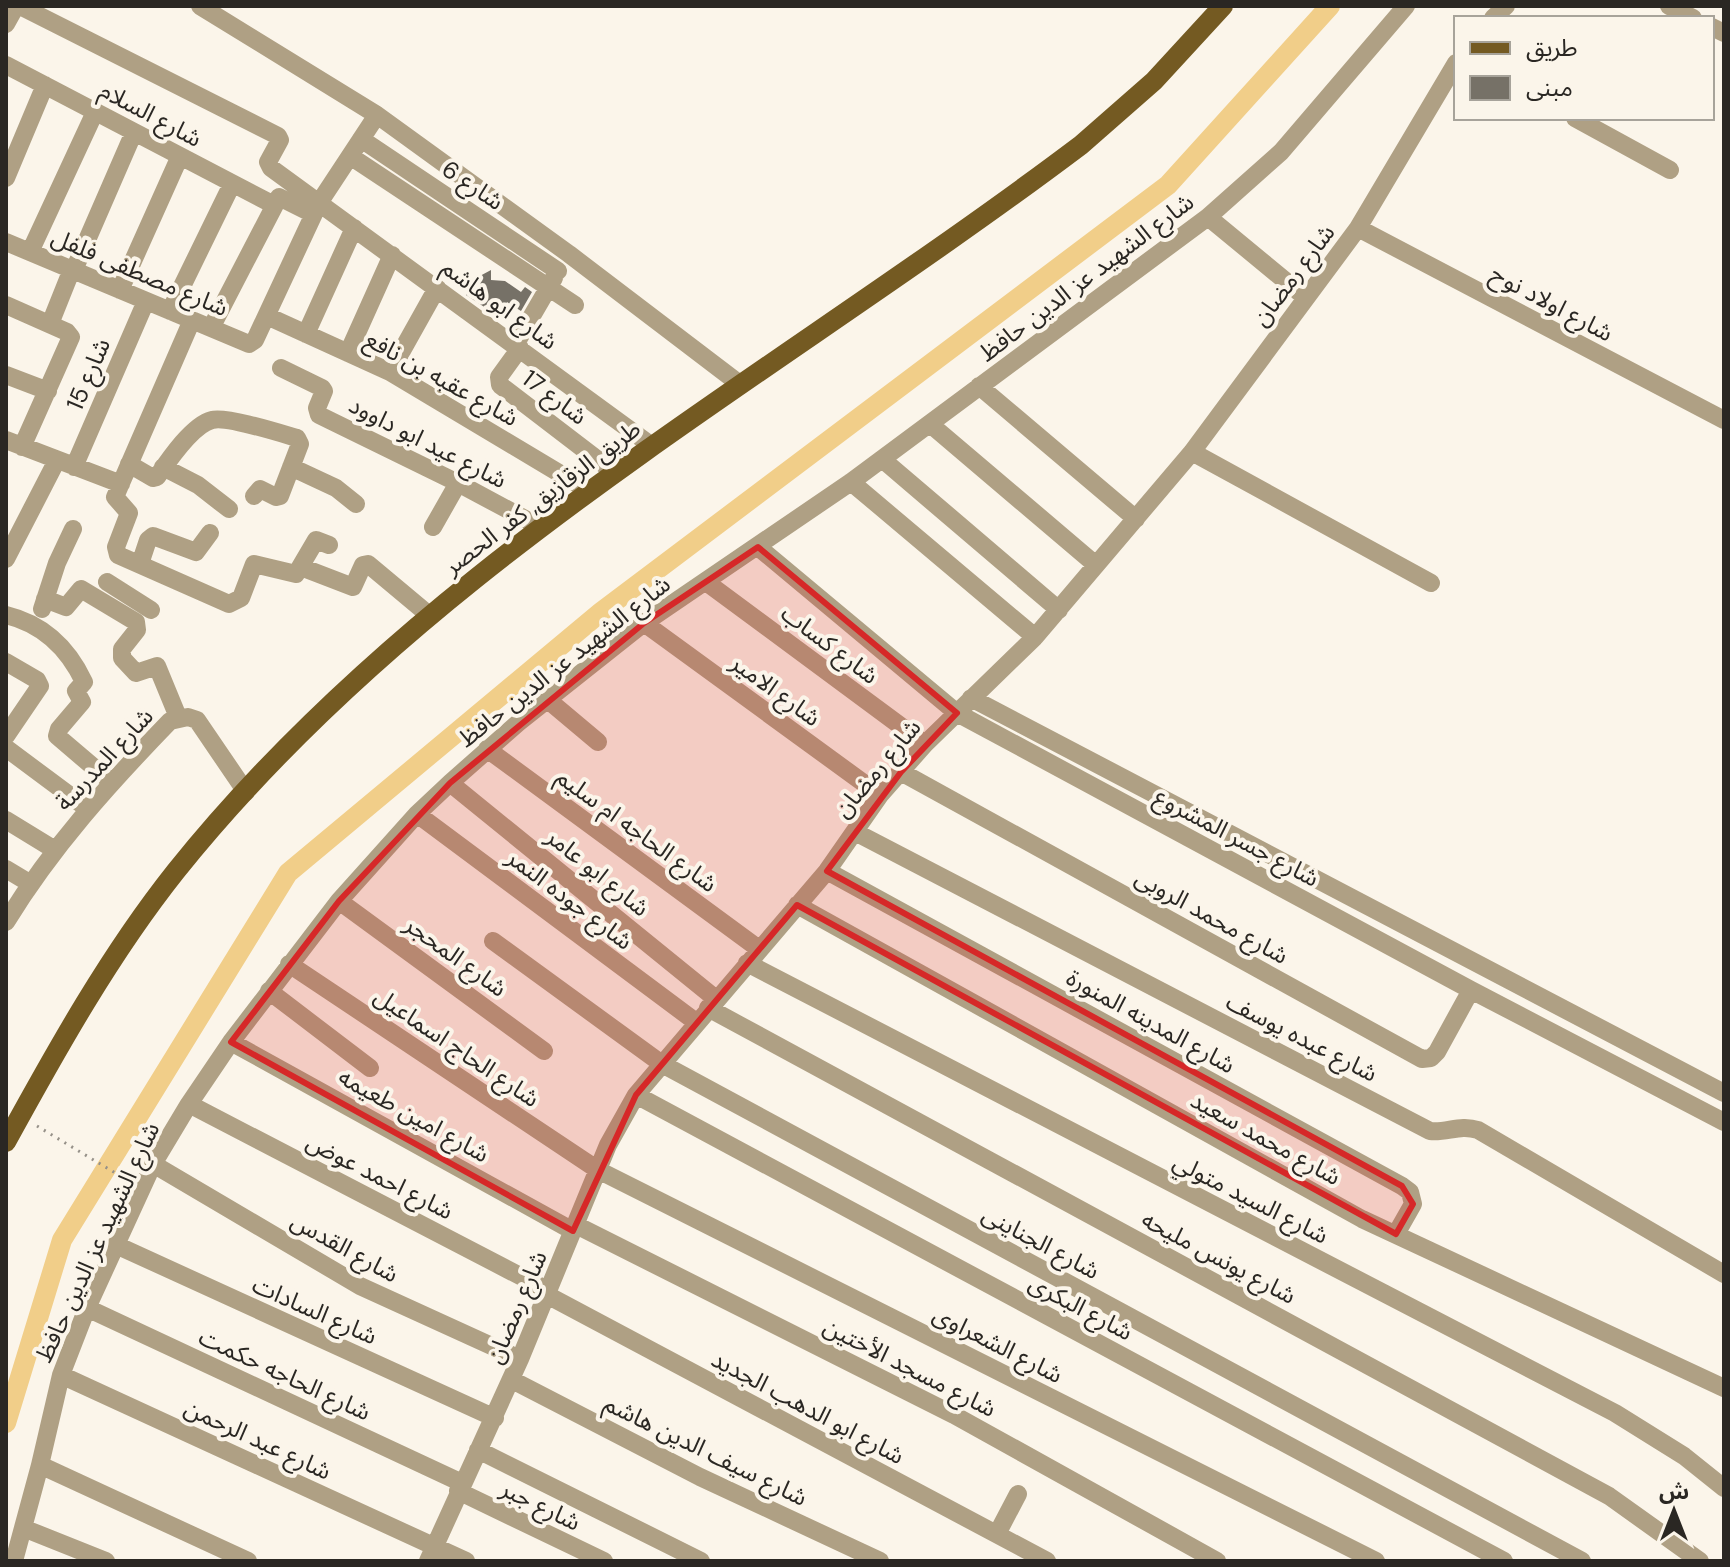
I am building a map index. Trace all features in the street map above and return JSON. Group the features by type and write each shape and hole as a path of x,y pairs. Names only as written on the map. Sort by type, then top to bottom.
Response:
{"main road":[{"name":"طريق الزقازيق, كفر الحصر","path":"6,1142 13,1111 113,959 176,872 246,792 335,700 429,615 540,527 1081,145 1154,81 1223,6"}],"street":[{"path":"6,23 18,6 278,136 280,140 269,159 269,166 316,208"},
{"path":"200,6 377,115 569,254 741,385"},
{"name":"شارع الشهيد عز الدين حافظ","path":"14,1561 61,1375 87,1308 153,1164 231,1042 339,901 417,814 487,749 644,623 851,482 1208,217 1281,152 1406,6"},
{"path":"1669,6 1689,16"},
{"name":"شارع السلام","path":"6,65 274,205 280,197 316,208"},
{"name":"شارع رمضان","path":"432,1554 460,1487 512,1380 608,1145 636,1095 827,871 880,795 925,744 1035,637 1192,452 1358,228 1454,66"},
{"path":"6,178 45,85"},
{"path":"30,252 95,112"},
{"path":"267,316 316,208 377,115"},
{"path":"1579,120 1670,170"},
{"path":"50,324 134,132"},
{"name":"شارع 6","path":"361,139 558,271"},
{"path":"120,290 180,156"},
{"path":"350,156 575,305"},
{"path":"170,311 232,184"},
{"path":"211,328 274,205"},
{"name":"شارع ابو هاشم","path":"316,208 354,228 652,446"},
{"path":"1208,217 1305,297"},
{"path":"306,334 354,228"},
{"name":"شارع اولاد نوح","path":"1358,228 1724,420"},
{"name":"شارع مصطفى فلفل","path":"6,242 246,343 255,340 267,316"},
{"path":"517,346 569,254"},
{"path":"348,353 392,255"},
{"path":"390,372 437,288"},
{"name":"شارع 15","path":"6,559 66,463 146,301"},
{"path":"6,305 70,334 71,340 48,391 14,444 121,484"},
{"name":"شارع عقبه بن نافع","path":"267,316 390,372 589,491"},
{"path":"99,600 118,555 117,543 129,515 127,509 115,499 192,320"},
{"name":"شارع 17","path":"517,346 499,377 500,385 615,473"},
{"name":"شارع عيد ابو داوود","path":"281,368 322,388 324,391 316,411 319,415 540,527"},
{"path":"6,375 48,391"},
{"path":"979,386 1136,519"},
{"path":"129,464 153,478 159,476 181,443 204,423 218,419 297,438 300,444 279,497 260,489 254,496"},
{"path":"930,424 1096,565"},
{"path":"1192,452 1431,583"},
{"path":"882,459 1059,610"},
{"path":"163,467 198,485 229,509"},
{"path":"291,467 336,488 356,504"},
{"path":"851,482 1035,637"},
{"path":"433,527 458,483"},
{"path":"38,627 45,599 73,529"},
{"path":"140,564 148,540 153,536 196,552 210,533"},
{"path":"118,555 229,604 241,598 254,564 293,575 316,540 329,545"},
{"name":"شارع جسر المشروع","path":"758,547 957,713 1471,990 1724,1122"},
{"path":"301,567 353,587 363,565 368,564 429,615"},
{"path":"107,582 151,610"},
{"name":"شارع كساب","path":"706,582 925,744"},
{"path":"45,599 63,608 81,589 136,622 137,630 122,649 122,658 136,673 157,666 178,717"},
{"path":"6,615 38,627 57,641 72,659 84,682 76,691 82,703 59,729 57,736 111,782"},
{"name":"شارع الامير","path":"644,623 880,795"},
{"path":"6,662 37,680 40,686 6,736"},
{"name":"شارع جسر المشروع","path":"971,698 1724,1093"},
{"path":"548,700 598,742"},
{"name":"شارع المدرسة","path":"7,920 55,850 88,809 170,721 178,717 197,720 246,792"},
{"path":"6,748 88,809"},
{"name":"شارع الحاجه ام سليم","path":"487,749 753,956"},
{"name":"شارع محمد الروبى","path":"901,772 1422,1059 1431,1058 1437,1052 1471,990"},
{"name":"شارع ابو عامر","path":"450,783 707,1009"},
{"name":"شارع جوده النمر","path":"417,814 707,1009"},
{"path":"6,820 55,850"},
{"name":"شارع عبده يوسف","path":"855,832 1430,1131 1459,1127 1478,1130 1724,1274"},
{"path":"6,869 31,884"},
{"name":"شارع المدينه المنورة","path":"827,871 1402,1186 1410,1192 1413,1204 1396,1234"},
{"name":"شارع المحجر","path":"339,901 544,1051"},
{"name":"شارع محمد سعيد","path":"797,905 1333,1203 1724,1388"},
{"name":"شارع الجناينى","path":"493,941 662,1064 1582,1561"},
{"name":"شارع السيد متولي","path":"753,956 1615,1413 1684,1456 1724,1488"},
{"name":"شارع الحاج اسماعيل","path":"289,964 598,1170"},
{"path":"269,991 370,1068"},
{"name":"شارع يونس مليحه","path":"707,1009 1609,1496 1700,1561"},
{"name":"شارع امين طعيمه","path":"231,1042 575,1228"},
{"name":"شارع البكرى","path":"636,1095 1504,1561"},
{"name":"شارع احمد عوض","path":"189,1104 548,1293"},
{"name":"شارع القدس","path":"153,1164 360,1286 520,1359"},
{"name":"شارع الشعراوى","path":"598,1170 1376,1561"},
{"name":"شارع مسجد الأختين","path":"575,1228 954,1415 1217,1561"},
{"name":"شارع السادات","path":"116,1245 495,1418"},
{"name":"شارع ابو الدهب الجديد","path":"548,1293 1047,1561"},
{"name":"شارع الحاجه حكمت","path":"87,1308 460,1487"},
{"name":"شارع عبد الرحمن","path":"61,1375 432,1554 466,1561"},
{"name":"شارع سيف الدين هاشم","path":"512,1380 700,1477 880,1561"},
{"path":"478,1450 701,1561"},
{"path":"40,1465 248,1561"},
{"name":"شارع جبر","path":"460,1487 604,1561"},
{"path":"997,1534 1018,1494"},
{"path":"23,1528 106,1561"}],"path":[{"path":"47,1132 118,1175"}],"highlighted area":[{"path":"758,547 957,713 901,772 827,871 1402,1186 1413,1204 1396,1234 797,905 636,1095 573,1231 231,1042 339,901 450,783 644,623"}],"building":[{"path":"491,270 491,280 505,281 521,292 525,287 532,292 521,311 507,302 498,316 466,295 478,277"}],"waterway":[{"path":"6,1423 62,1240 288,873 601,612 1168,185 1330,6"}]}
